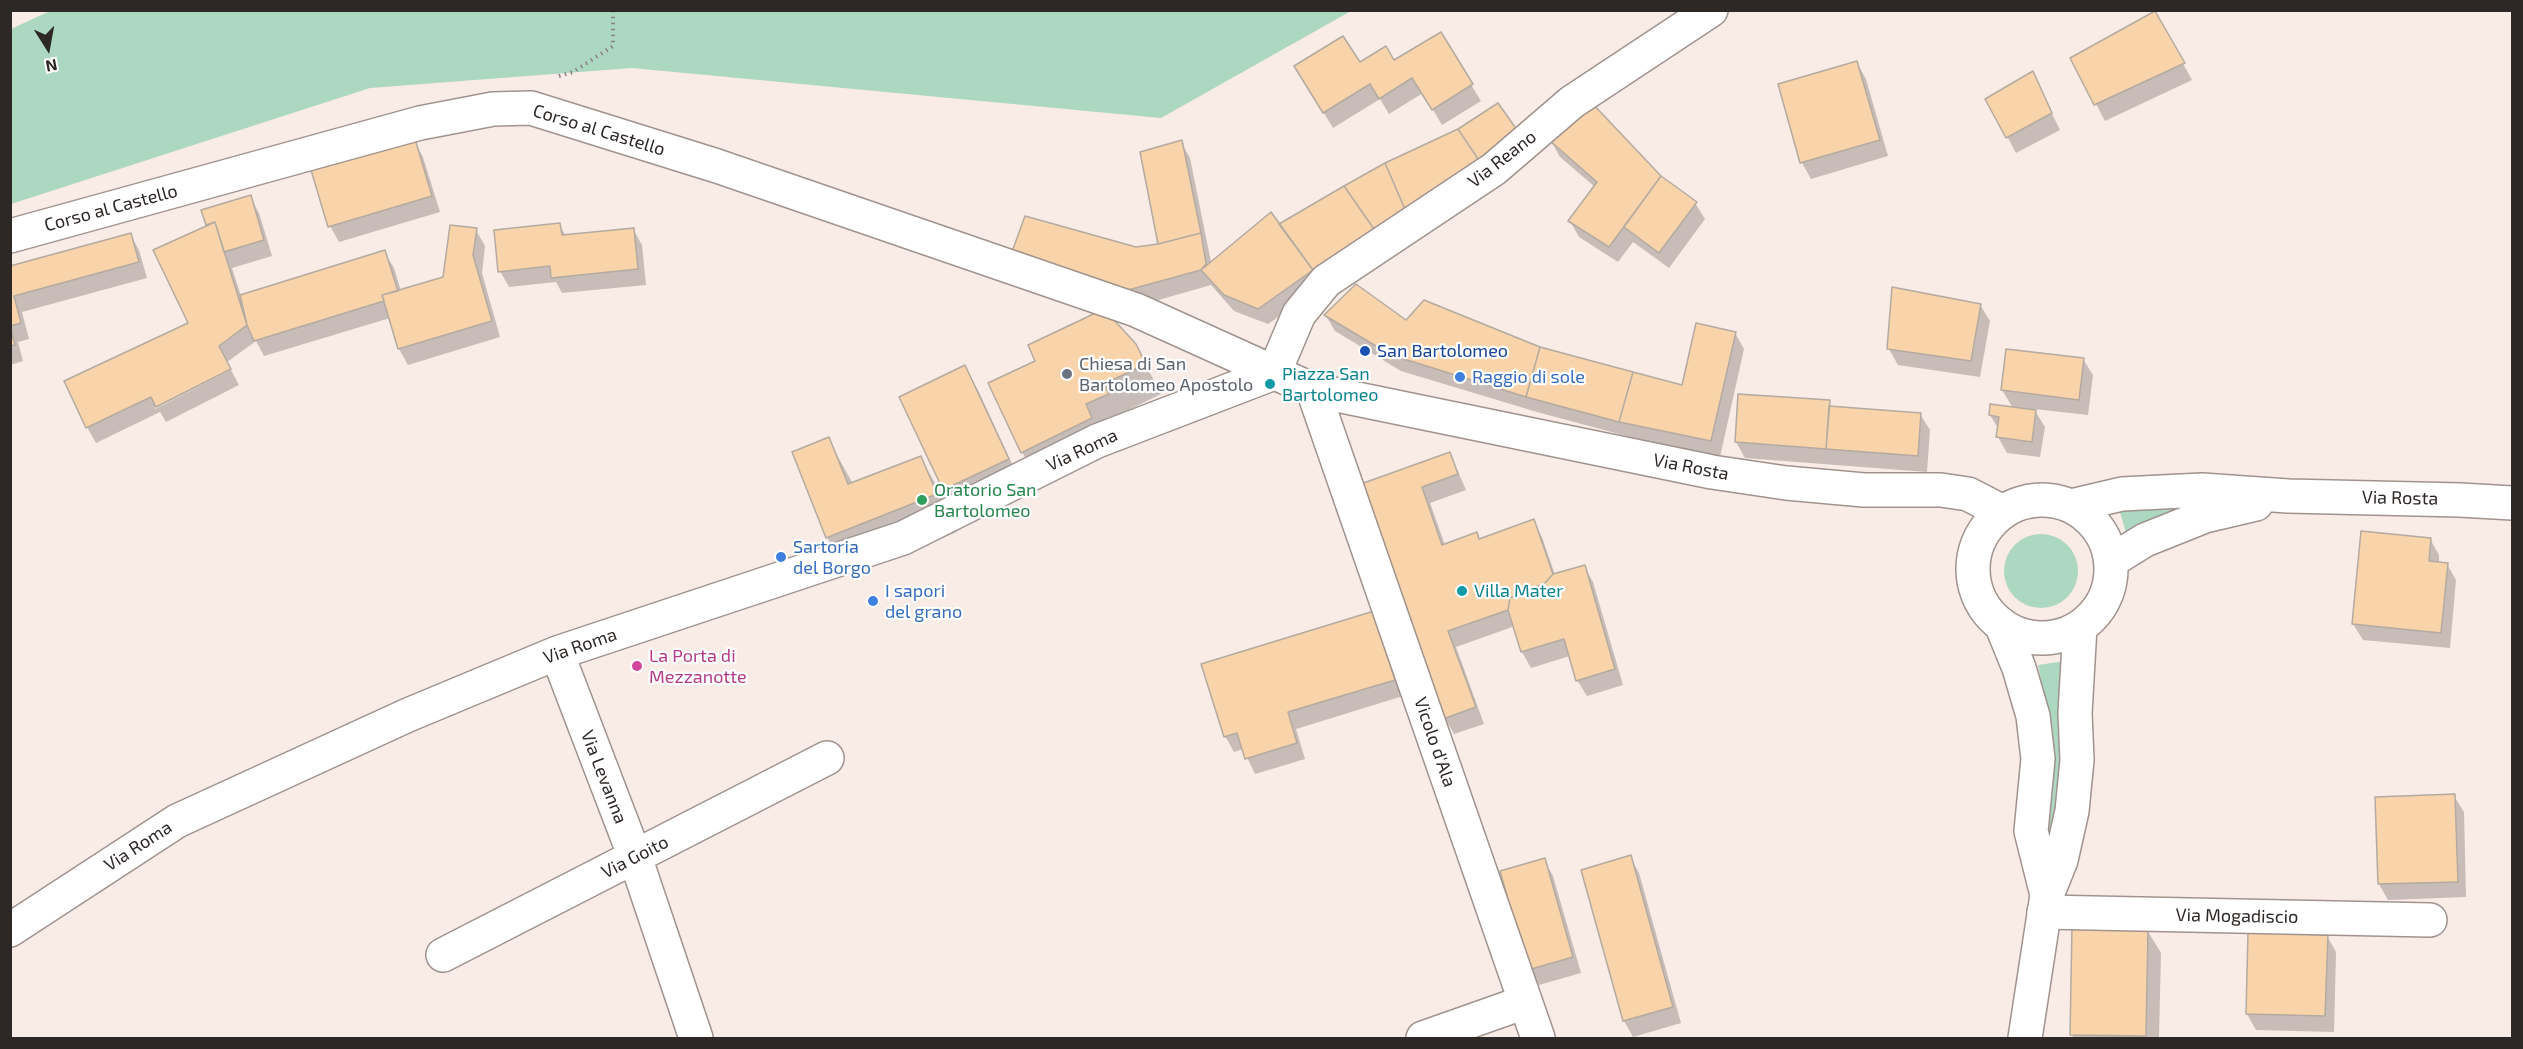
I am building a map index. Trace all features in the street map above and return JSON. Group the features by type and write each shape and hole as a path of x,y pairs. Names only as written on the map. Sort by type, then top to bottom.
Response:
{"street":[{"name":"Via Reano","path":"1275,373 1299,314 1326,281 1494,169 1572,102 1712,10"},
{"name":"Corso al Castello","path":"10,236 420,123 493,109 531,108 717,166 1137,310 1275,373"},
{"path":"1275,373 1313,390"},
{"name":"Via Roma","path":"15,917 177,820 408,715 557,653 903,538 1097,441 1275,373"},
{"name":"Via Rosta","path":"1313,390 1712,472 1786,483 1853,489 1941,490 1968,494 2003,512"},
{"name":"Vicolo d'Ala","path":"1313,390 1538,1038"},
{"name":"Via Rosta","path":"2071,506 2122,494 2202,490 2288,496 2460,500 2512,504"},
{"name":"Via Rosta","path":"2111,561 2145,540 2205,516 2288,496"},
{"path":"2048,500 2071,506 2090,519 2104,538 2111,561 2111,580 2105,598 2095,614 2080,627 2061,635 2040,638 2020,634 2001,624 1986,609 1976,589 1973,568 1977,546 1988,527 2003,512 2025,502 2048,500"},
{"path":"2001,624 2019,668 2033,716 2038,759 2031,831 2045,904"},
{"path":"2025,1038 2045,904 2061,860 2072,811 2077,760 2075,713 2080,627"},
{"name":"Via Levanna","path":"557,653 635,857 696,1038"},
{"name":"Via Goito","path":"443,955 827,758"},
{"name":"Via Mogadiscio","path":"2045,904 2430,920"},
{"path":"1423,1038 1525,1002"}],"path":[{"path":"557,10 587,10"},
{"path":"552,78 573,72 613,46 613,10"}],"green space":[{"path":"52,10 1351,11 1161,118 632,68 370,88 11,204 11,29"},
{"path":"2200,502 2128,540 2118,505"},
{"path":"2034,534 2048,534 2062,540 2072,550 2078,564 2076,585 2062,602 2048,608 2034,608 2020,602 2010,592 2004,578 2004,564 2010,550 2020,540"},
{"path":"2065,661 2064,772 2051,848 2047,827 2054,776 2053,745 2038,665"}],"building":[{"path":"2155,11 2185,63 2094,105 2070,58"},
{"path":"1441,32 1473,84 1432,110 1412,78 1379,99 1370,84 1323,113 1294,66 1343,36 1360,62 1386,46 1394,60"},
{"path":"1857,61 1880,140 1800,163 1778,84"},
{"path":"2033,71 2052,113 2006,138 1985,99"},
{"path":"1591,102 1661,176 1609,247 1568,221 1597,182 1549,140"},
{"path":"1498,103 1520,134 1480,162 1458,129"},
{"path":"1458,129 1480,162 1407,214 1385,163"},
{"path":"415,139 432,196 328,227 311,170"},
{"path":"1182,140 1201,233 1158,244 1140,152"},
{"path":"1385,163 1407,214 1374,229 1344,186"},
{"path":"1661,176 1697,202 1659,253 1624,227"},
{"path":"1344,186 1374,229 1313,270 1279,224"},
{"path":"251,195 264,240 224,252 215,222 206,225 201,210"},
{"path":"1271,212 1313,270 1258,309 1224,295 1201,270"},
{"path":"1025,216 1136,247 1201,233 1206,264 1201,270 1110,295 1009,260"},
{"path":"215,222 247,325 219,346 231,369 156,407 151,397 86,428 64,381 188,323 153,250"},
{"path":"560,223 562,235 634,228 638,269 551,278 550,266 498,272 494,230"},
{"path":"450,225 477,228 473,255 492,321 398,349 382,295 443,277"},
{"path":"131,233 139,262 14,296 21,323 10,326 10,266"},
{"path":"385,250 398,291 382,295 384,301 254,341 247,325 240,295"},
{"path":"1356,284 1406,320 1424,300 1540,347 1526,397 1391,355 1324,315"},
{"path":"1892,287 1981,304 1971,361 1887,349"},
{"name":"Chiesa di San Bartolomeo Apostolo","path":"1104,309 1136,344 1146,364 1104,384 1109,394 1086,404 1092,418 1021,453 988,383 1035,361 1028,345"},
{"path":"1696,323 1736,332 1711,441 1619,422 1633,372 1682,385"},
{"path":"10,327 15,345 10,346"},
{"path":"1540,347 1633,372 1619,422 1526,397"},
{"path":"2006,349 2084,358 2079,400 2001,390"},
{"path":"965,365 1009,459 943,490 899,397"},
{"path":"1738,394 1830,400 1826,449 1735,442"},
{"path":"1990,404 2036,410 2032,442 1996,437 1999,417 1989,415"},
{"path":"1829,406 1921,413 1918,456 1826,449"},
{"path":"829,437 848,484 921,456 937,494 826,538 792,452"},
{"name":"Villa Mater","path":"1450,452 1458,474 1422,487 1442,545 1477,532 1479,539 1534,519 1553,574 1545,583 1510,598 1508,610 1448,631 1476,707 1443,719 1358,485"},
{"path":"2361,531 2431,538 2429,561 2448,563 2441,633 2352,624"},
{"path":"1585,565 1615,669 1576,681 1564,639 1521,652 1508,610 1510,598 1545,583 1553,574"},
{"path":"1374,611 1395,680 1288,712 1297,743 1245,759 1237,733 1224,737 1201,664"},
{"path":"2455,794 2458,882 2378,884 2375,797"},
{"path":"1631,855 1673,1007 1623,1021 1581,870"},
{"path":"1545,858 1573,957 1528,970 1500,871"},
{"path":"2072,926 2148,928 2146,1036 2070,1035"},
{"path":"2248,932 2328,935 2325,1016 2246,1014"}],"place":[{"name":"San Bartolomeo","path":"1365,351"},
{"name":"Chiesa di San Bartolomeo Apostolo","path":"1067,374"},
{"name":"Raggio di sole","path":"1460,377"},
{"name":"Piazza San Bartolomeo","path":"1270,384"},
{"name":"Oratorio San Bartolomeo","path":"922,500"},
{"name":"Sartoria del Borgo","path":"781,557"},
{"name":"Villa Mater","path":"1462,591"},
{"name":"I sapori del grano","path":"873,601"},
{"name":"La Porta di Mezzanotte","path":"637,666"}]}
